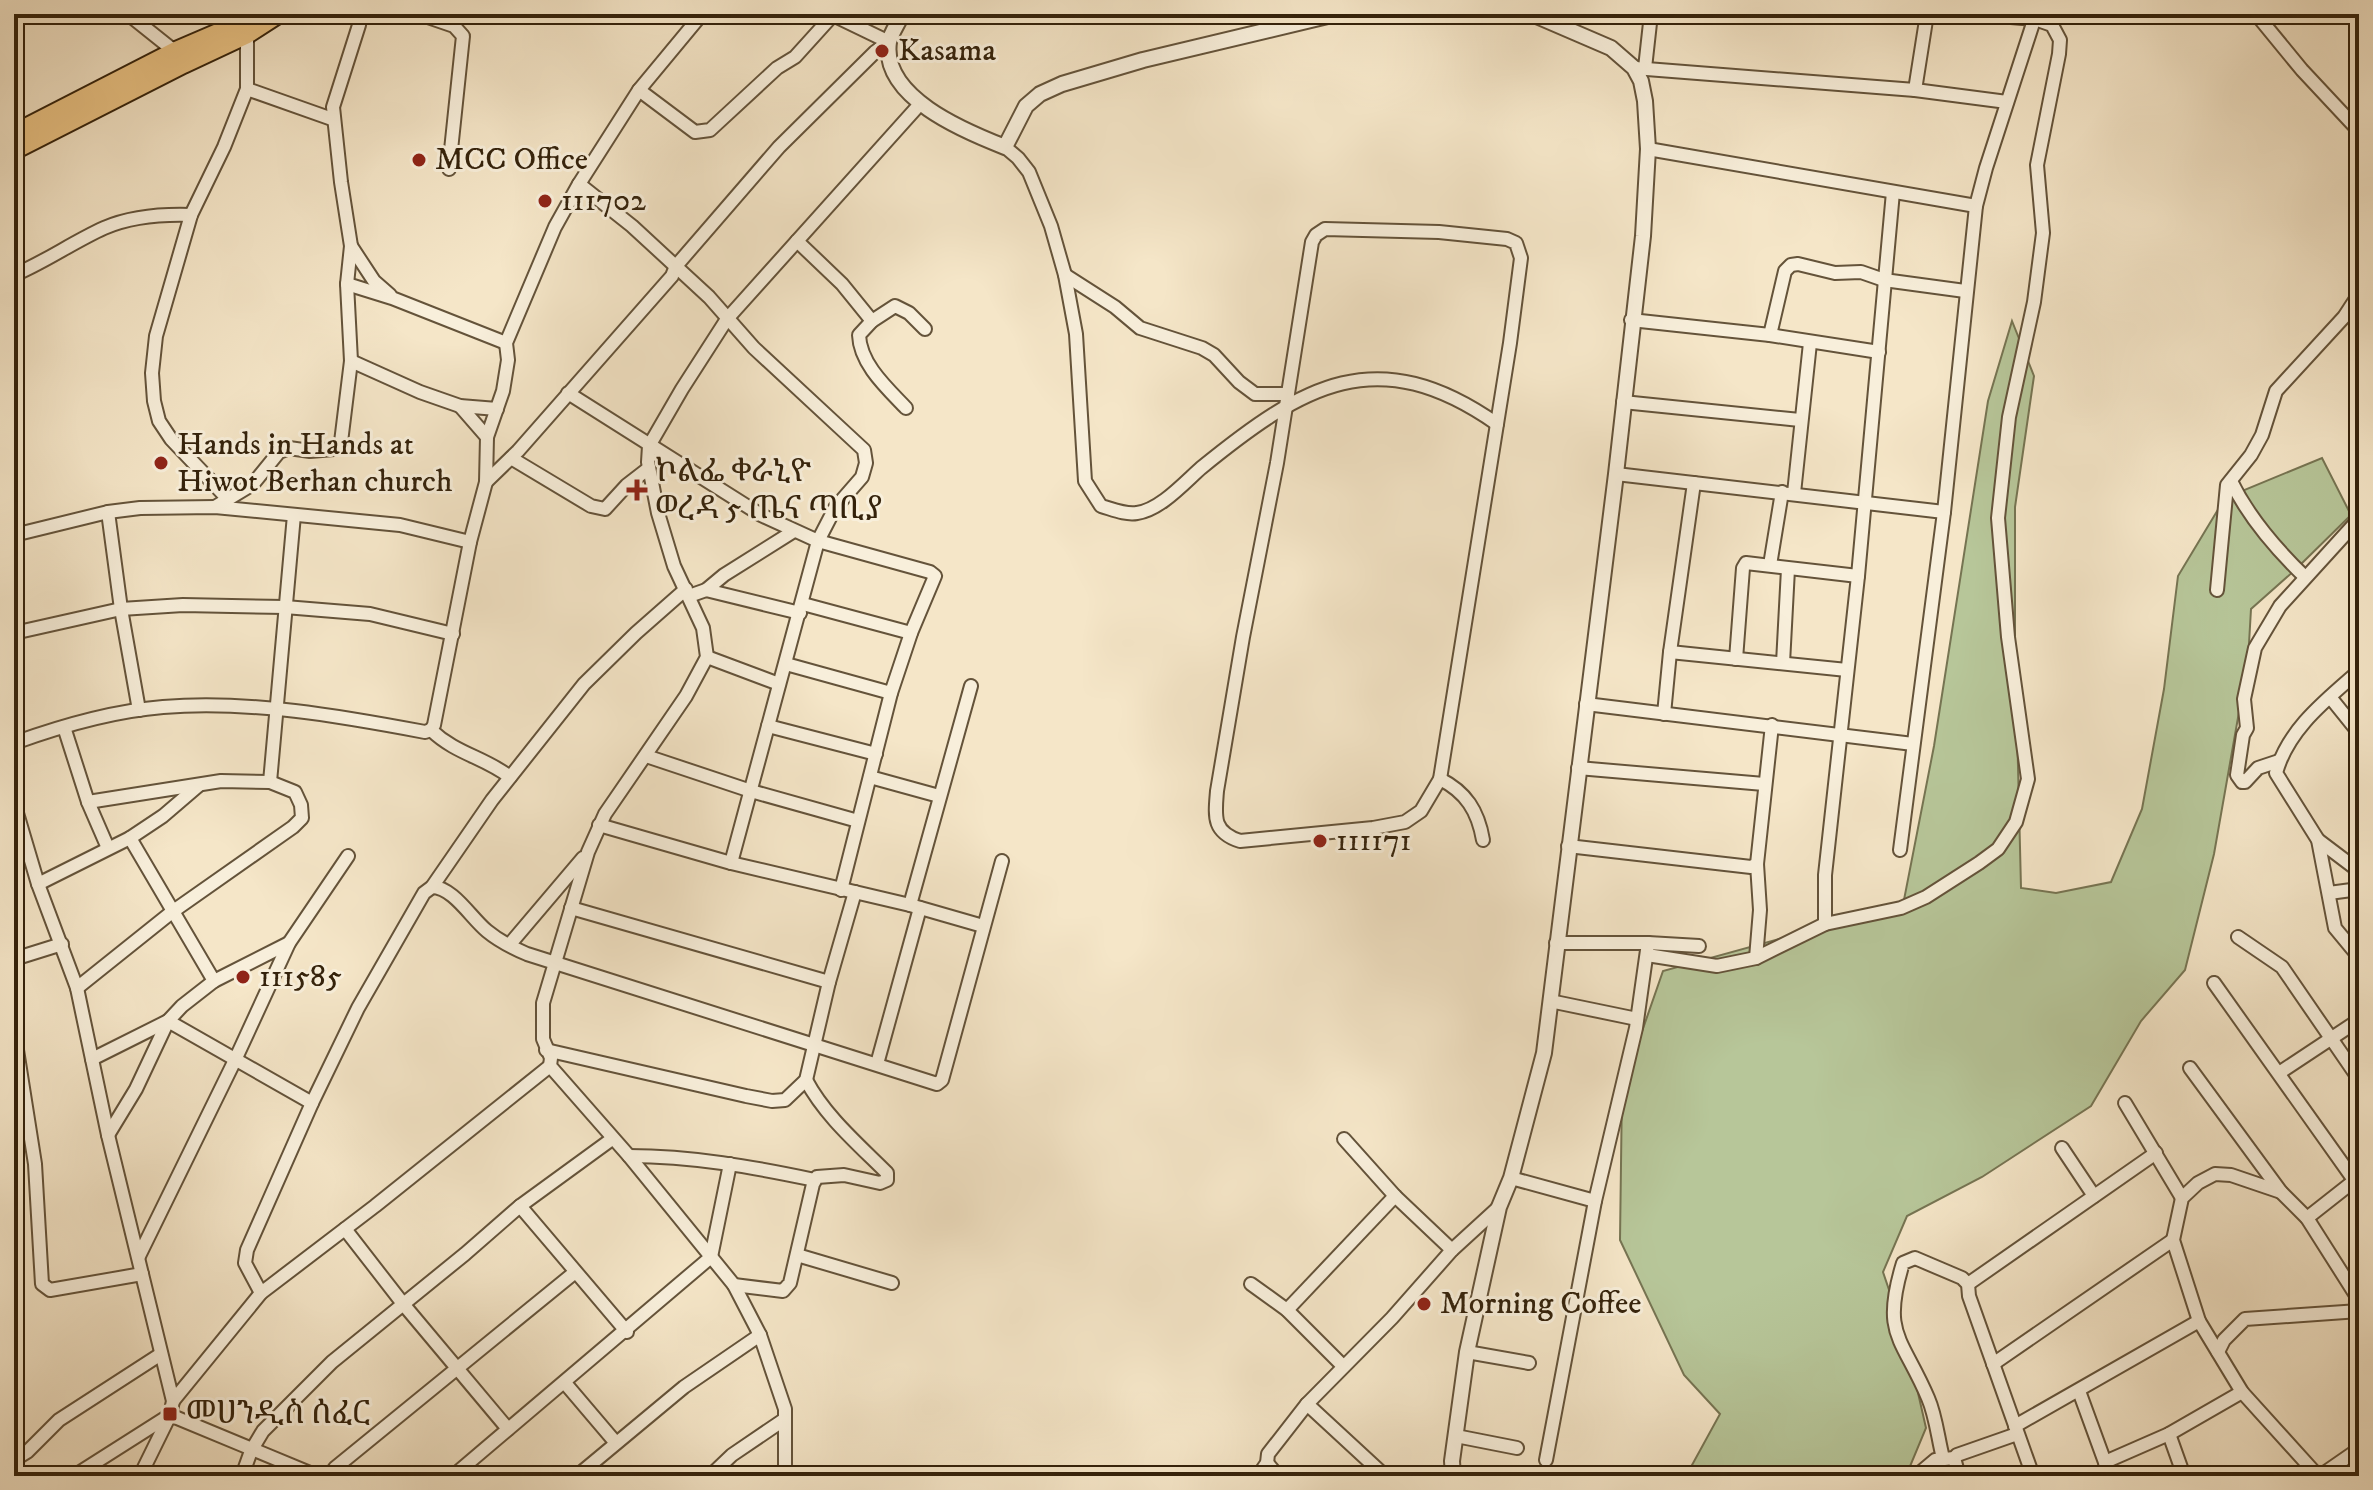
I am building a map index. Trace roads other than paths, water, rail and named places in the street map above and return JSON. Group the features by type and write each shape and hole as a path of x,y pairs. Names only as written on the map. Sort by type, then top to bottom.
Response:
{"main road":[{"path":"14,150 250,14"},
{"path":"14,134 179,57 247,34 278,14"}],"street":[{"path":"128,14 179,57"},
{"path":"215,507 253,484 279,452 289,448 310,451 334,449 341,442 351,361 347,284 351,246 332,119 360,14"},
{"path":"419,14 454,26 463,36 449,169"},
{"path":"14,743 64,727 139,710 178,707 275,710 346,717 425,732 431,730 470,542 486,482 487,437 508,360 506,343 555,227 579,184 639,90 702,14"},
{"path":"486,482 511,458 672,276 676,266 779,147 875,52 889,42 902,14"},
{"path":"1005,147 1026,106 1040,94 1062,84 1143,60 1336,14"},
{"path":"1532,14 1611,48 1640,68 1915,90 2007,102"},
{"path":"1453,1476 1467,1352 1499,1207 1511,1178 1544,1053 1643,236 1648,149 1640,68 1651,14"},
{"path":"1915,90 1927,14"},
{"path":"1647,949 1717,966 1756,958 1825,924 1901,908 1926,897 1998,849 2009,836 2023,806 2028,779 2008,637 1998,518 2009,417 2034,302 2043,233 2038,151 2046,131 2060,40 2052,25 2036,16 1975,14"},
{"path":"2256,14 2302,70 2359,131"},
{"path":"639,90 695,132 703,133 777,68 795,57 832,15 889,42"},
{"path":"1900,850 1944,512 1976,206 2036,16"},
{"path":"228,499 171,439 159,421 152,373 156,336 191,215 224,147 247,89 247,34"},
{"path":"889,42 892,68 900,85 920,104 1005,147 1029,172 1051,226 1065,275 1076,334 1085,481 1101,506 1138,514 1158,504 1287,400 1364,378 1398,378 1474,408 1497,424"},
{"path":"247,89 332,119"},
{"path":"173,1401 261,1293 550,1066 551,1058 542,1030 543,1003 588,852 599,825 686,696 707,657 703,628 665,538 654,497 649,446 727,319 920,104"},
{"path":"1648,149 1976,206"},
{"path":"579,184 676,266 709,297 754,348 864,450 866,463 862,477 835,508 818,541 731,863"},
{"path":"1825,924 1825,875 1858,576 1893,192"},
{"path":"14,275 103,229 162,214 191,215"},
{"path":"1325,229 1439,232 1507,239 1516,243 1521,258 1440,779 1421,811 1405,822 1240,841 1227,837 1219,828 1215,814 1217,791 1287,400 1312,242 1316,235 1325,229"},
{"path":"797,241 842,284 872,321"},
{"path":"351,246 374,281 392,298"},
{"path":"1770,335 1785,271 1791,265 1835,273 1861,272 1884,280 1965,291"},
{"path":"1065,275 1115,307 1140,328 1202,348 1214,355 1255,394 1287,400"},
{"path":"347,284 392,298 506,343"},
{"path":"2217,590 2225,490 2262,435 2276,391 2344,317 2359,294"},
{"path":"906,408 880,380 860,347 859,335 872,321 895,306 909,313 925,329"},
{"path":"1631,320 1770,335 1879,352"},
{"path":"1770,565 1788,492 1810,343"},
{"path":"351,361 460,406 497,409"},
{"path":"546,1050 772,1101 785,1100 806,1080 848,891 858,821 891,693 935,576 818,541 761,515 568,393"},
{"path":"1623,402 1800,420"},
{"path":"460,406 487,437"},
{"path":"511,458 591,506 605,509 627,485 649,468"},
{"path":"1616,474 1944,512"},
{"path":"2231,481 2242,501 2305,577"},
{"path":"1664,714 1694,483"},
{"path":"14,535 108,512 140,508 215,507 400,525 470,542"},
{"path":"108,512 139,710"},
{"path":"270,782 294,515"},
{"path":"2279,761 2258,768 2245,782 2237,775 2243,735 2247,728 2244,699 2255,648 2280,606 2359,519"},
{"path":"706,590 724,575 794,531"},
{"path":"1736,659 1744,565 1750,561 1788,569 1858,576"},
{"path":"1783,663 1788,569"},
{"path":"261,1293 245,1263 247,1250 358,1008 424,893 432,887 510,777 584,684 636,633 688,592 706,590 911,633"},
{"path":"14,633 121,609 183,605 285,607 370,614 453,634"},
{"path":"1670,652 1847,670"},
{"path":"707,657 779,684"},
{"path":"786,664 891,693"},
{"path":"2359,671 2312,713 2279,761 2276,773 2318,840 2359,871"},
{"path":"877,1064 939,796 971,686"},
{"path":"2330,697 2359,733"},
{"path":"1586,704 1913,744"},
{"path":"1756,958 1760,910 1757,864 1772,725"},
{"path":"768,726 876,754"},
{"path":"64,727 88,802 108,848"},
{"path":"431,730 445,744 485,761 510,777"},
{"path":"646,756 751,791 858,821"},
{"path":"1578,768 1764,784"},
{"path":"870,777 939,796"},
{"path":"1440,779 1457,788 1473,808 1483,840"},
{"path":"77,988 172,912 302,818 301,805 295,792 270,782 221,781 88,802"},
{"path":"38,884 130,838 163,816 198,786"},
{"path":"14,803 38,884 77,988 108,1135 173,1401 170,1415 140,1476"},
{"path":"599,825 731,863 983,926"},
{"path":"130,838 214,981"},
{"path":"2318,840 2335,928 2359,957"},
{"path":"1568,846 1751,867 1757,864"},
{"path":"510,944 588,852"},
{"path":"139,1256 289,943 348,856"},
{"path":"432,887 439,887 500,941 527,954 937,1084 942,1080 1002,861"},
{"path":"2329,893 2359,889"},
{"path":"571,908 829,982"},
{"path":"2238,937 2282,967 2359,1079"},
{"path":"108,1135 136,1089 168,1021 182,1006 214,981 289,943"},
{"path":"1556,943 1647,949 1699,946"},
{"path":"14,959 62,944"},
{"path":"1546,1460 1595,1201 1637,1019 1647,949"},
{"path":"2214,983 2357,1184 2307,1218"},
{"path":"1550,1001 1637,1019"},
{"path":"2279,1073 2359,1020"},
{"path":"168,1021 312,1103"},
{"path":"92,1059 168,1021"},
{"path":"14,1031 35,1164 42,1284 50,1290 142,1274"},
{"path":"550,1066 629,1156 734,1285 760,1335 785,1409 785,1476"},
{"path":"2190,1068 2281,1192 2307,1218 2359,1300"},
{"path":"734,1285 783,1291 790,1283 817,1177 830,1174 880,1183 887,1180 887,1173 840,1126 806,1080"},
{"path":"2125,1103 2182,1198"},
{"path":"242,1476 251,1451 263,1431 332,1362 520,1206 612,1139"},
{"path":"1344,1139 1395,1196 1452,1250"},
{"path":"2062,1148 2094,1196"},
{"path":"1968,1284 2156,1153"},
{"path":"629,1156 667,1156 730,1164 815,1180"},
{"path":"453,1476 627,1332 711,1257 730,1164"},
{"path":"2281,1192 2231,1175 2215,1174 2198,1183 2182,1198 2173,1240 2199,1321 2242,1392 2319,1476 2359,1449"},
{"path":"1511,1178 1595,1201"},
{"path":"1287,1310 1395,1196"},
{"path":"520,1206 627,1332"},
{"path":"1258,1476 1267,1463 1268,1454 1307,1404 1392,1318 1452,1250 1499,1207"},
{"path":"345,1229 508,1429"},
{"path":"1993,1364 2173,1240"},
{"path":"797,1255 892,1283"},
{"path":"1959,1476 1949,1458 1928,1399 1899,1344 1893,1319 1894,1294 1903,1263 1915,1258 1962,1278 1968,1284 1969,1296 2033,1476"},
{"path":"329,1476 574,1273"},
{"path":"1251,1284 1287,1310 1343,1366"},
{"path":"2218,1352 2224,1340 2245,1319 2359,1311"},
{"path":"1916,1476 1935,1460 1949,1458 2016,1430 2199,1321"},
{"path":"577,1476 684,1387 760,1335"},
{"path":"1467,1352 1529,1363"},
{"path":"14,1460 27,1452 59,1420 161,1354"},
{"path":"565,1383 616,1443"},
{"path":"2079,1391 2110,1476"},
{"path":"2105,1462 2169,1434 2242,1392"},
{"path":"1307,1404 1385,1476"},
{"path":"170,1415 317,1476"},
{"path":"74,1476 170,1415"},
{"path":"710,1476 732,1455 785,1419"},
{"path":"2169,1434 2184,1476"},
{"path":"1456,1436 1517,1448"},
{"path":"1267,1463 1278,1476"}],"place":[{"name":"Kasama","path":"882,51"},
{"name":"MCC Office","path":"419,160"},
{"name":"111702","path":"545,201"},
{"name":"Hands in Hands at Hiwot Berhan church","path":"161,463"},
{"name":"ኮልፌ ቀራኒዮ ወረዳ 5 ጤና ጣቢያ","path":"637,490"},
{"name":"111171","path":"1320,841"},
{"name":"111585","path":"243,977"},
{"name":"Morning Coffee","path":"1424,1304"},
{"name":"መሀንዲስ ሰፈር","path":"170,1414"}]}
